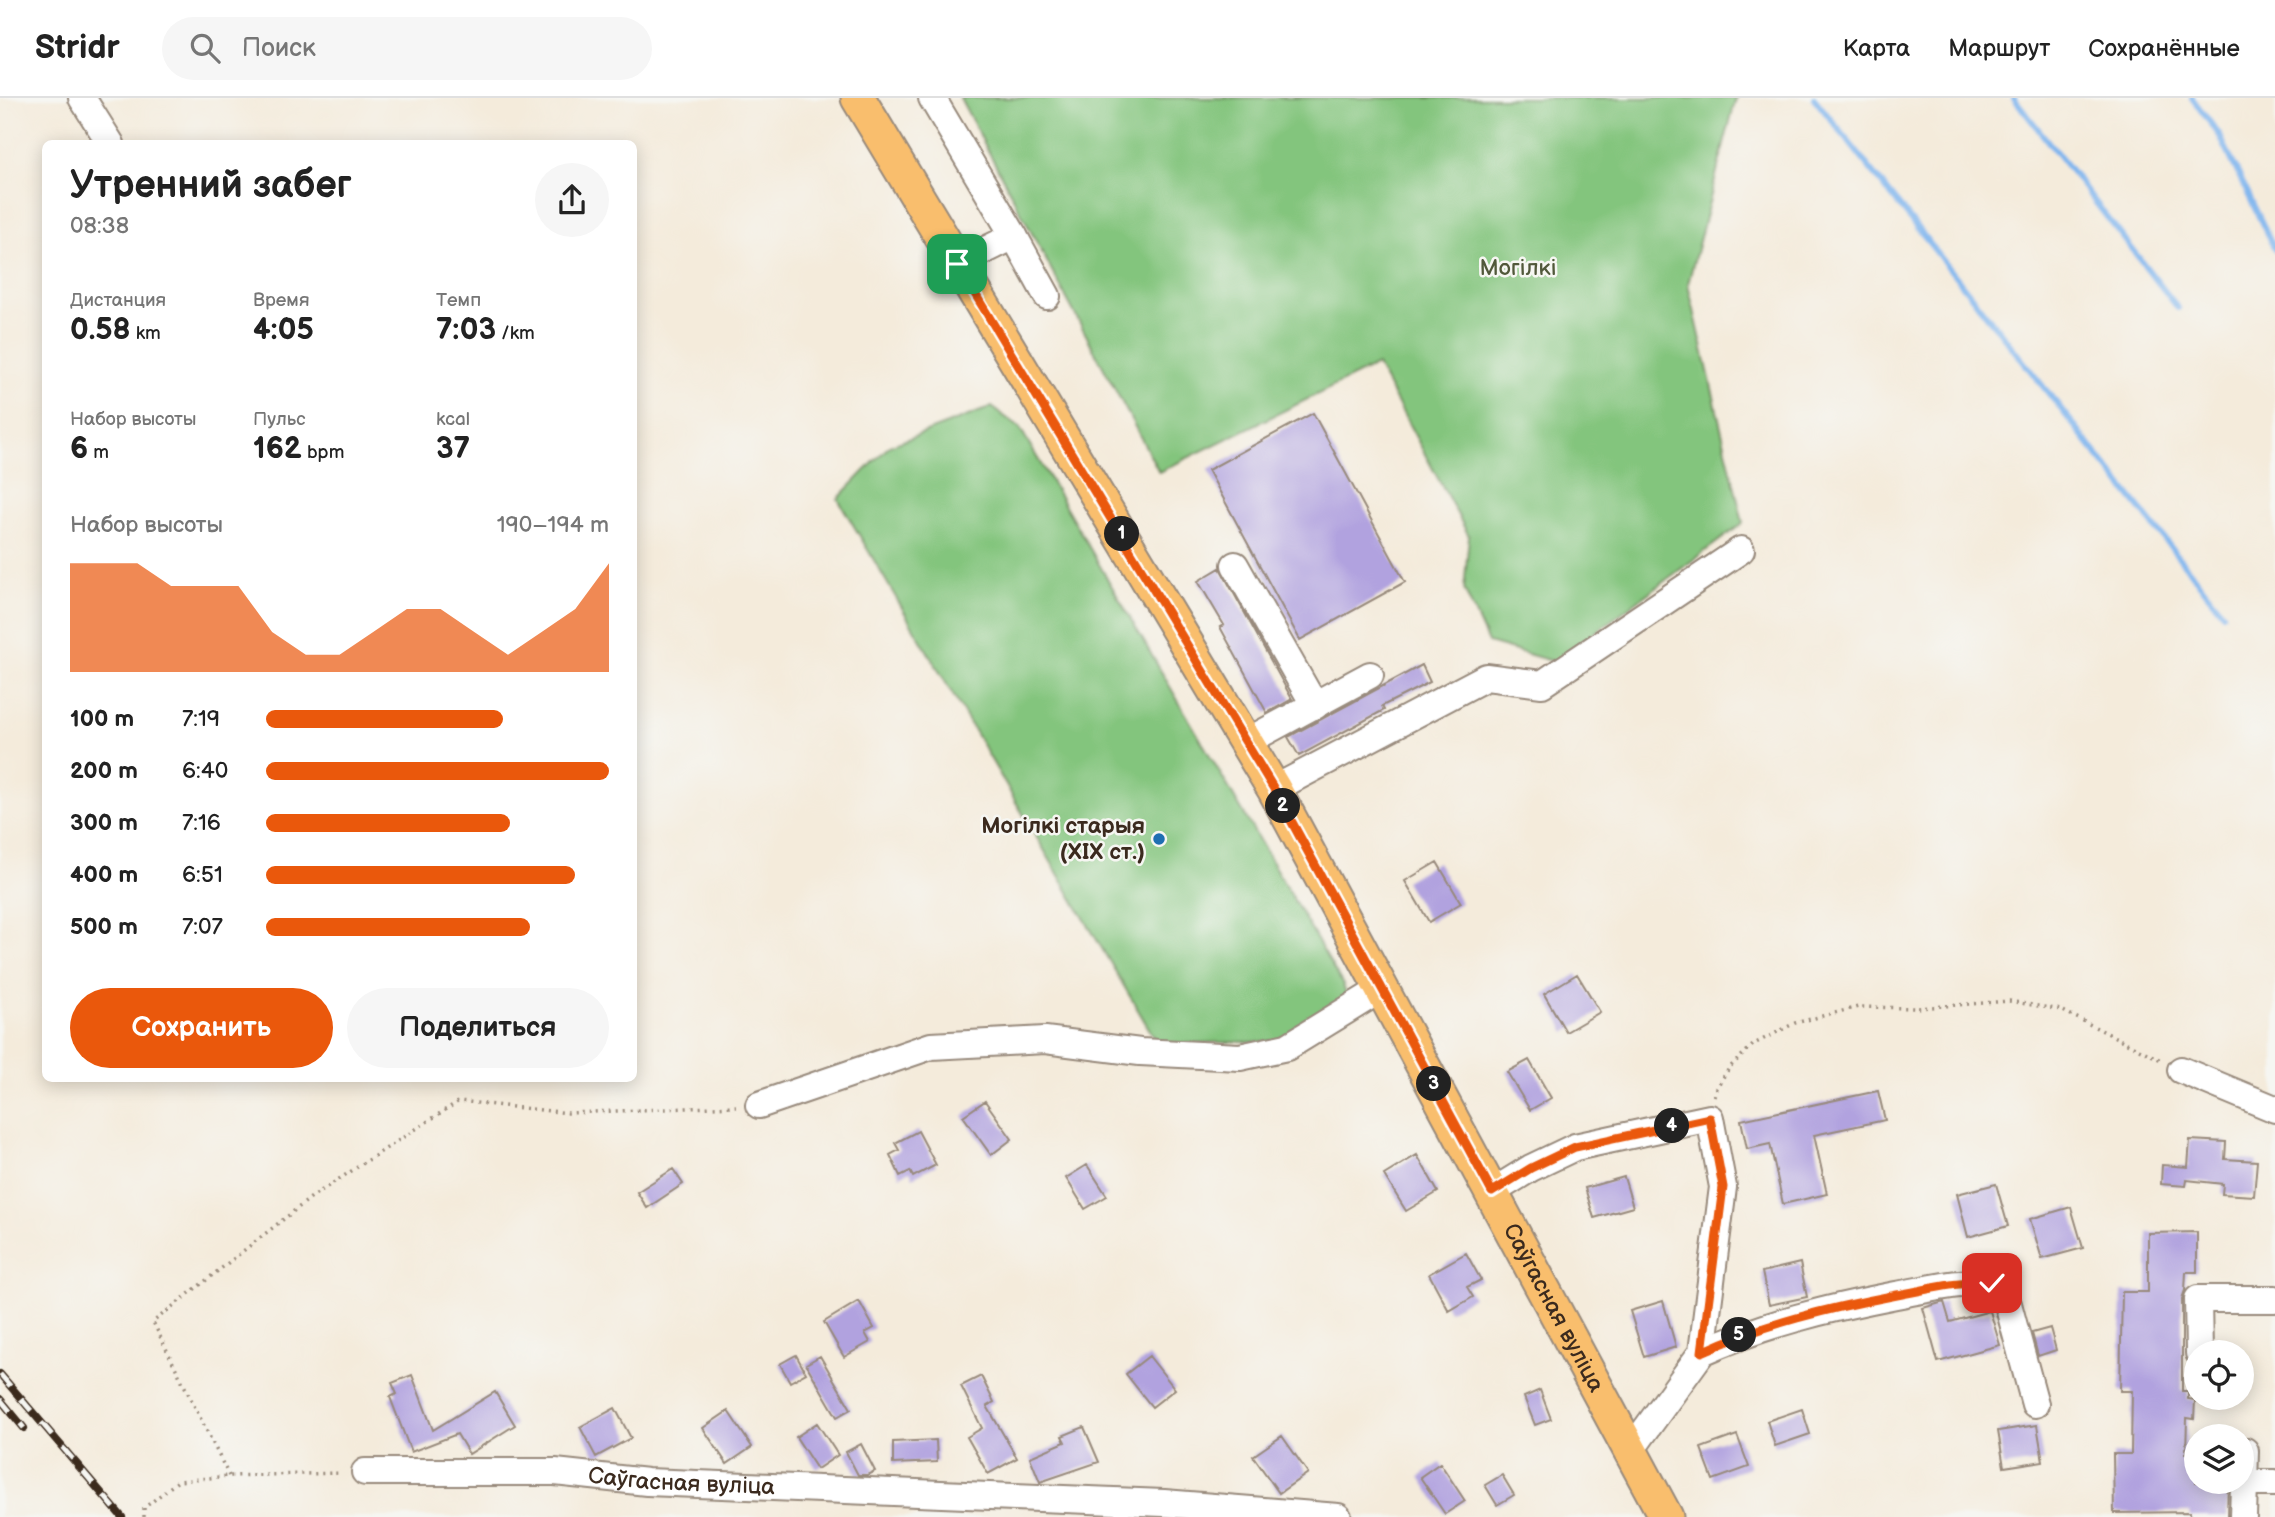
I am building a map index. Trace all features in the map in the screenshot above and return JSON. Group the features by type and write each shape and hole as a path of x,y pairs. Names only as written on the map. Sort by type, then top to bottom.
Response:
{"main road":[{"name":"Саўгасная вуліца","path":"858,98 1274,789 1666,1517"}],"street":[{"path":"82,98 108,140"},
{"path":"932,98 1047,296"},
{"path":"957,264 1014,236"},
{"path":"1274,789 1486,677 1542,684 1741,550"},
{"path":"1235,565 1315,706"},
{"path":"1246,742 1370,675"},
{"path":"759,1105 930,1046 1045,1040 1140,1052 1240,1057 1287,1048 1383,988"},
{"path":"2181,1070 2275,1109"},
{"path":"1492,1192 1531,1168 1575,1147 1710,1118 1723,1187 1702,1352 1631,1450"},
{"path":"1702,1352 1740,1335 1831,1308 1966,1282 1992,1283 2008,1304 2035,1404"},
{"path":"2199,1340 2198,1299 2275,1299"},
{"name":"Саўгасная вуліца","path":"365,1472 555,1472 674,1483 1338,1517"},
{"path":"2254,1483 2275,1483"},
{"path":"2244,1494 2244,1517"}],"path":[{"path":"1710,1118 1716,1088 1730,1067 1754,1044 1795,1023 1858,1007 1918,1008 2009,1001 2061,1010 2181,1070"},
{"path":"229,1476 153,1322 313,1196 459,1101 568,1113 759,1105"},
{"path":"144,1517 144,1508 178,1481 229,1476 365,1472"}],"green space":[{"name":"Могілкі","path":"960,98 1736,98 1688,284 1743,523 1555,662 1488,643 1464,589 1469,536 1377,365 1159,472"},
{"path":"992,407 1020,428 1343,985 1348,1000 1276,1041 1158,1044 838,499 889,446"}],"building":[{"path":"1313,413 1405,582 1300,640 1208,470"},
{"path":"1220,568 1292,699 1267,713 1220,627 1224,625 1198,581"},
{"path":"1422,665 1430,682 1382,706 1384,710 1299,756 1288,737"},
{"path":"1437,862 1461,903 1429,922 1405,881"},
{"path":"1577,974 1600,1012 1566,1032 1544,994"},
{"path":"1529,1060 1551,1098 1530,1110 1507,1072"},
{"path":"1878,1091 1885,1120 1814,1135 1827,1194 1783,1204 1770,1144 1747,1149 1741,1120"},
{"path":"985,1101 1012,1139 991,1155 963,1116"},
{"path":"918,1131 936,1165 913,1177 910,1171 900,1176 890,1155 899,1150 895,1143"},
{"path":"2190,1140 2226,1142 2225,1159 2257,1161 2254,1196 2222,1194 2223,1184 2187,1180 2186,1186 2161,1184 2162,1165 2188,1167"},
{"path":"1417,1155 1438,1192 1406,1211 1384,1175"},
{"path":"1087,1165 1107,1196 1085,1209 1066,1178"},
{"path":"673,1169 683,1184 647,1208 637,1192"},
{"path":"1624,1177 1633,1207 1594,1218 1585,1188"},
{"path":"1996,1184 2008,1226 1968,1237 1957,1194"},
{"path":"2071,1207 2083,1248 2042,1259 2030,1219"},
{"path":"2197,1232 2197,1272 2186,1272 2182,1299 2184,1410 2194,1410 2194,1419 2187,1418 2187,1424 2184,1424 2184,1494 2228,1494 2227,1517 2190,1517 2190,1512 2114,1513 2113,1454 2131,1454 2132,1391 2120,1391 2122,1292 2148,1292 2148,1233"},
{"path":"1466,1253 1481,1280 1467,1287 1473,1297 1449,1311 1429,1274"},
{"path":"1800,1263 1807,1297 1769,1305 1762,1272"},
{"path":"859,1301 874,1328 865,1333 870,1342 844,1357 824,1322"},
{"path":"1663,1301 1676,1347 1644,1357 1630,1311"},
{"path":"1944,1302 1950,1322 1990,1311 2000,1345 1938,1362 1923,1308"},
{"path":"2050,1328 2056,1350 2038,1356 2032,1333"},
{"path":"796,1355 806,1373 790,1382 780,1364"},
{"path":"820,1356 851,1409 837,1417 806,1364"},
{"path":"1149,1356 1175,1389 1152,1407 1126,1374"},
{"path":"412,1375 433,1430 495,1392 515,1425 469,1454 457,1434 411,1452 390,1397 397,1394 392,1383"},
{"path":"981,1376 994,1402 987,1406 1017,1458 988,1474 967,1437 982,1428 961,1386"},
{"path":"1540,1390 1551,1419 1535,1425 1524,1397"},
{"path":"615,1408 631,1438 596,1457 580,1427"},
{"path":"1802,1409 1810,1434 1775,1446 1767,1421"},
{"path":"728,1411 752,1447 727,1464 703,1428"},
{"path":"817,1423 838,1455 817,1469 796,1437"},
{"path":"2037,1425 2043,1461 2004,1467 1998,1431"},
{"path":"1084,1427 1099,1462 1040,1482 1030,1457 1065,1442 1062,1436"},
{"path":"1737,1435 1749,1467 1713,1480 1701,1448"},
{"path":"1282,1436 1308,1473 1279,1493 1253,1456"},
{"path":"936,1440 937,1462 893,1464 893,1442"},
{"path":"861,1444 875,1471 867,1475 858,1475 846,1452"},
{"path":"1440,1463 1465,1501 1445,1514 1420,1477"},
{"path":"1502,1475 1514,1495 1497,1505 1485,1485"}],"waterway":[{"path":"1814,98 2223,613"},
{"path":"2014,98 2178,308"},
{"path":"2192,98 2220,136 2275,250"}],"railway":[{"path":"0,1374 122,1517"},
{"path":"0,1399 24,1428"}],"place":[{"name":"Могілкі старыя (XIX ст.)","path":"1159,839"}],"route":[{"path":"957,264 1118,526 1274,789 1492,1192 1531,1168 1575,1147 1710,1118 1723,1187 1702,1352 1740,1335 1831,1308 1966,1282 1992,1283"}]}
